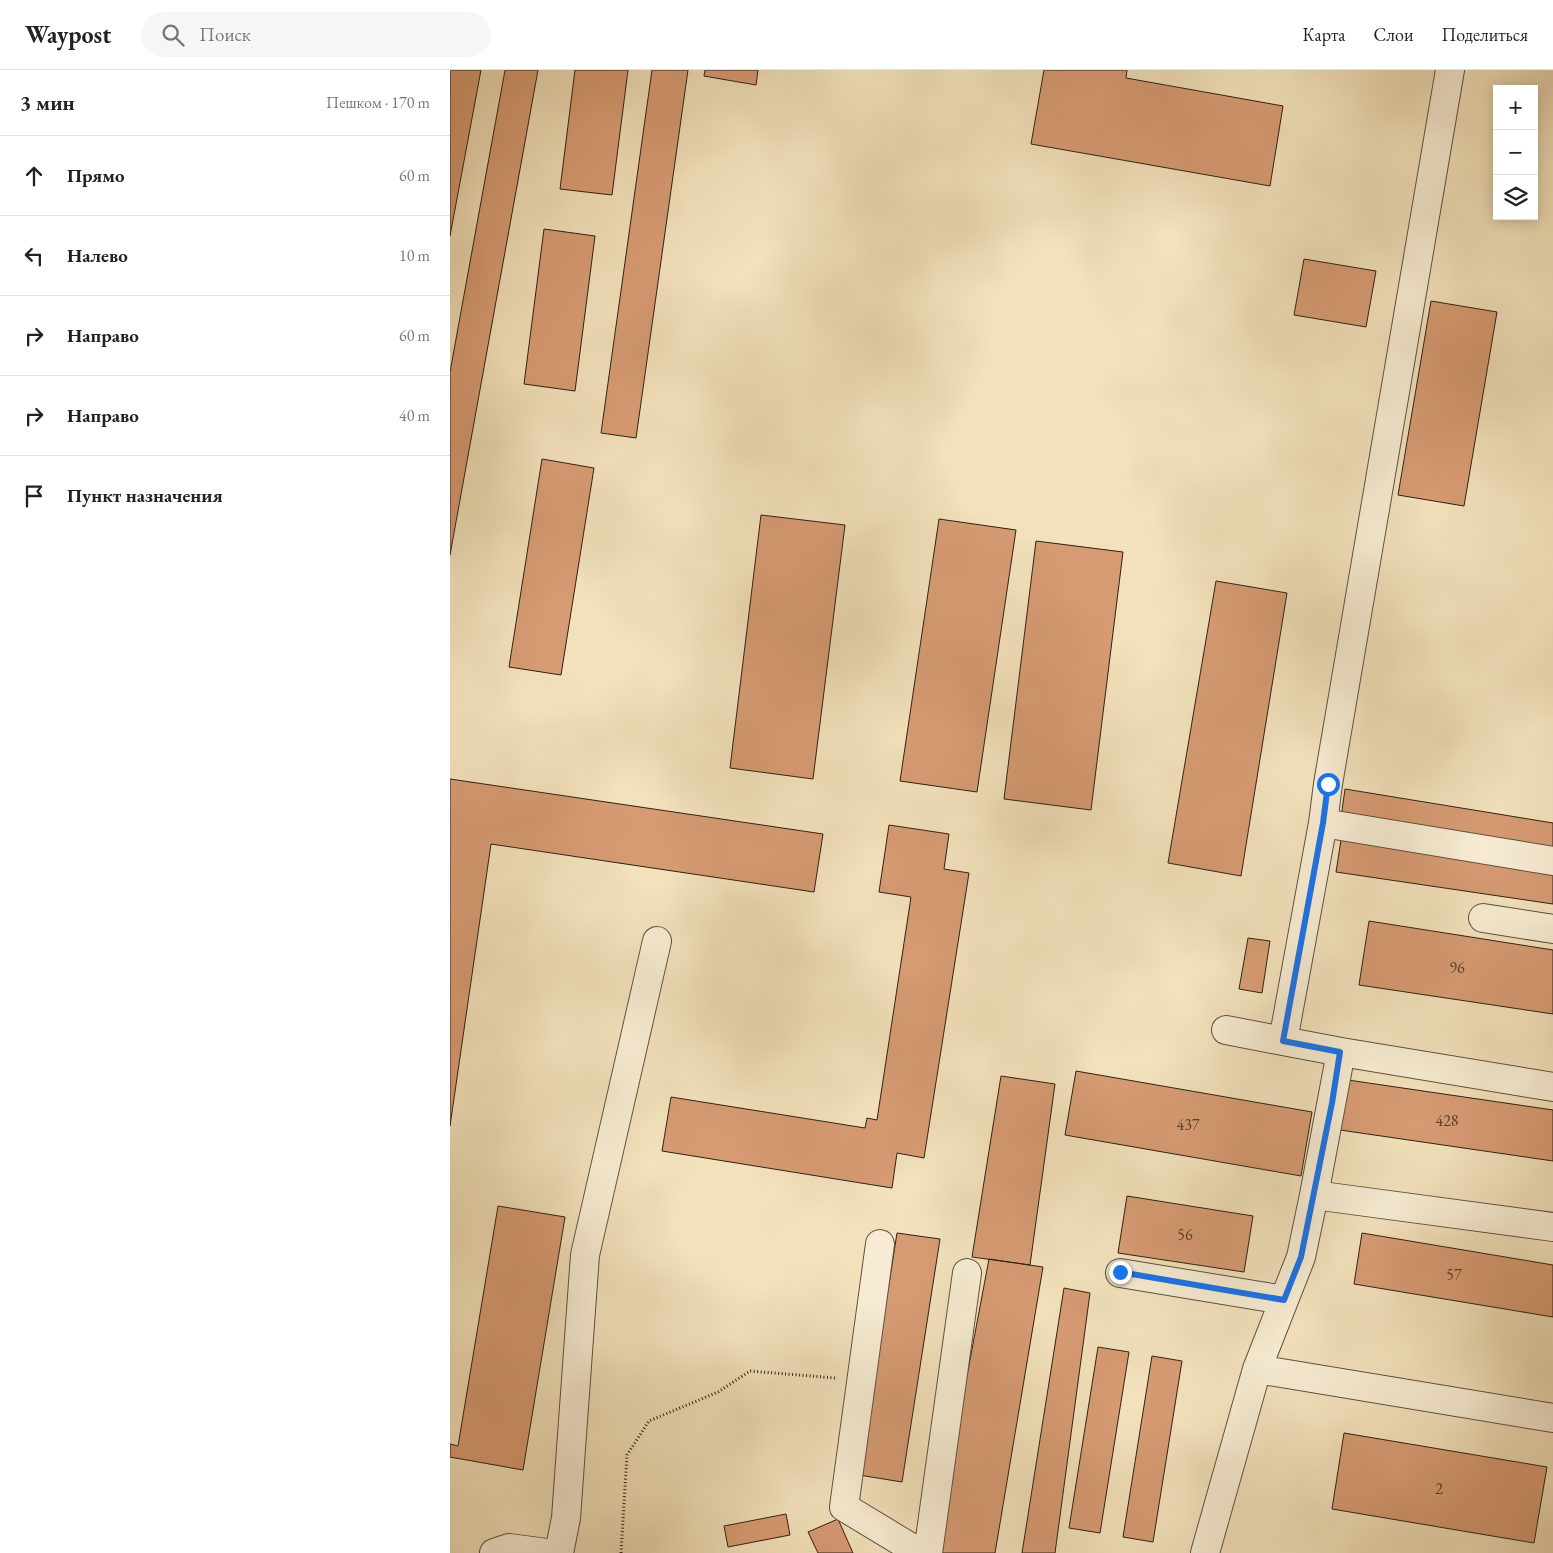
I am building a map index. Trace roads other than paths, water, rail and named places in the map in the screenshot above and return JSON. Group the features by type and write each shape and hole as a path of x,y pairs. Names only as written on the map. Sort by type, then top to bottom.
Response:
{"lane":[{"path":"1283,1041 1323,823 1328,784 1450,70"},
{"path":"1323,823 1553,862"},
{"path":"1483,918 1553,929"},
{"path":"559,1553 566,1518 585,1255 657,941"},
{"path":"1226,1030 1340,1052 1553,1087"},
{"path":"1205,1553 1257,1369 1301,1257 1340,1052"},
{"path":"1314,1196 1553,1227"},
{"path":"880,1244 844,1507 920,1553"},
{"path":"1120,1272 1284,1300"},
{"path":"928,1553 967,1273"},
{"path":"1257,1369 1553,1418"},
{"path":"504,1551 547,1553"}]}
